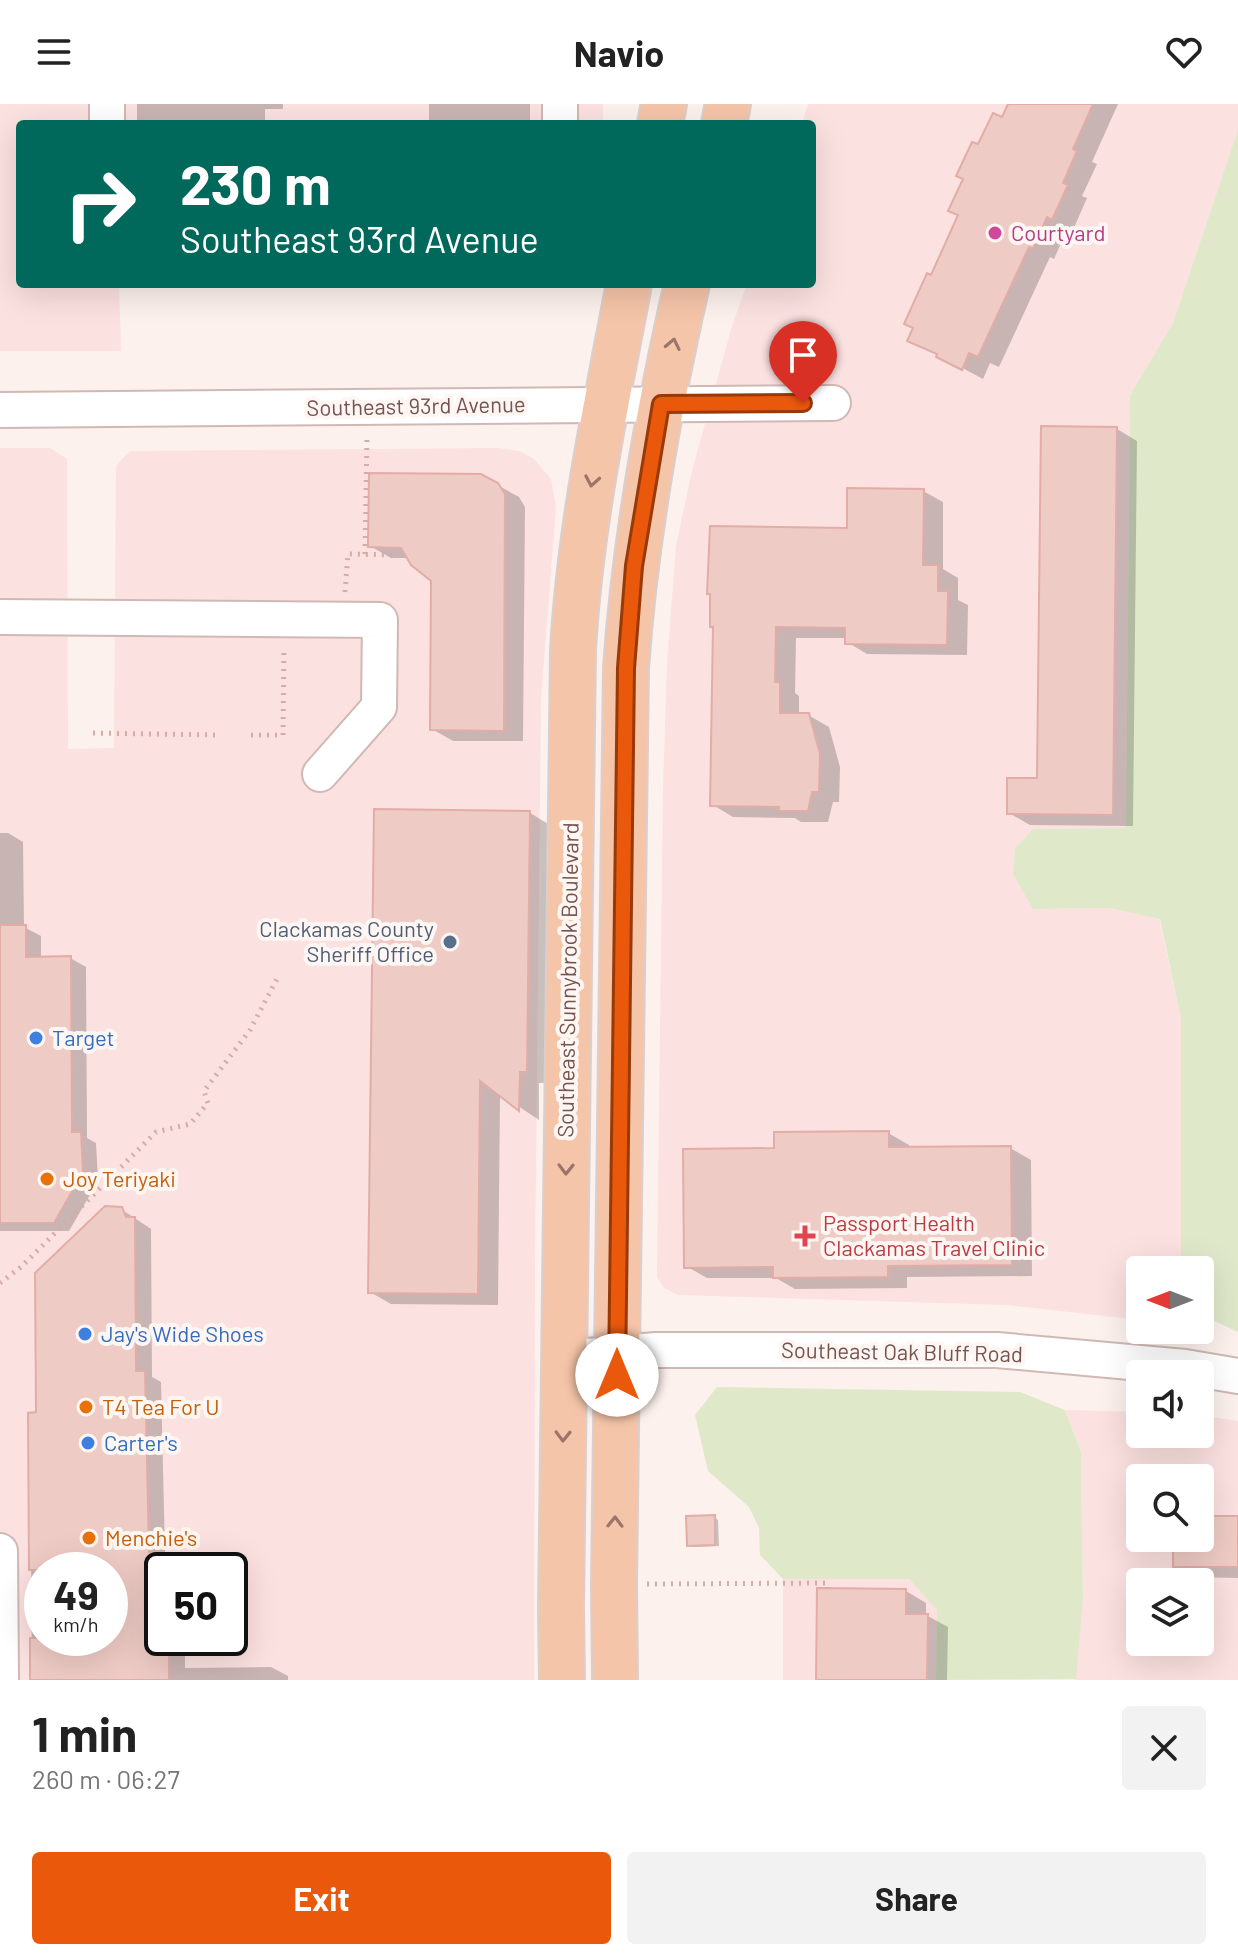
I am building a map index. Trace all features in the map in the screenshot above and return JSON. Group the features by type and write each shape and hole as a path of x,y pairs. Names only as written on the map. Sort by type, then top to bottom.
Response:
{"main road":[{"name":"Southeast Sunnybrook Boulevard","path":"562,1680 571,759 576,601 589,498 628,288"},
{"path":"615,1680 626,668 641,515 686,288"},
{"path":"571,759 590,782 597,854 611,871 623,874"}],"street":[{"name":"Southeast 93rd Avenue","path":"0,410 833,403"},
{"path":"0,617 380,620 379,707 320,774"},
{"name":"Southeast Oak Bluff Road","path":"564,1358 656,1350 997,1350 1185,1367 1238,1376"},
{"path":"0,1551 1,1680"}],"path":[{"path":"365,554 368,408"},
{"path":"345,593 348,554 397,555"},
{"path":"251,735 283,735 284,639"},
{"path":"93,733 215,735"},
{"path":"0,1283 21,1267 156,1132 190,1124 208,1103 204,1091 250,1030 277,979"},
{"path":"614,1584 827,1583 827,1588"}],"shaded area":[{"path":"0,104 603,104 603,120 16,120 16,288 119,288 121,351 0,351"},
{"path":"808,104 1238,104 1238,129 1173,323 1130,395 1126,828 1033,829 1033,909 1110,908 1159,918 1181,1019 1181,1256 1126,1256 1126,1318 1006,1305 678,1295 664,1288 657,1277 663,789 667,665 676,546 692,471 746,288 816,288 816,120 803,120"},
{"path":"0,448 50,448 67,459 68,749 114,748 116,466 130,451 498,448 519,451 534,459 551,479 556,507 541,699 534,1680 0,1680"},
{"path":"1065,1410 1126,1412 1126,1448 1214,1448 1214,1417 1238,1421 1238,1680 1075,1680 1083,1600 1081,1452"},
{"path":"783,1579 909,1579 937,1609 936,1680 783,1680"}],"green space":[{"path":"1238,129 1238,1332 1214,1321 1214,1256 1181,1256 1181,1019 1160,919 1110,908 1033,909 1013,874 1015,849 1033,829 1126,828 1130,395 1173,323"},
{"path":"717,1387 1020,1392 1065,1410 1081,1452 1083,1600 1076,1679 936,1680 937,1610 909,1579 783,1579 760,1555 759,1528 749,1507 708,1471 695,1415"}],"building":[{"name":"Courtyard","path":"1008,104 1093,104 1073,149 1077,151 1063,183 1068,185 1052,220 1047,217 1033,249 1029,247 978,357 969,353 962,370 936,357 937,354 907,341 913,328 904,324 927,273 931,275 958,215 948,211 963,179 956,176 972,142 978,144 993,113 1002,117"},
{"path":"1041,426 1117,427 1113,815 1007,814 1007,778 1037,778"},
{"path":"369,473 481,474 498,483 505,494 504,731 430,730 431,581 411,565 401,548 368,547"},
{"path":"847,488 924,489 923,565 938,565 938,591 948,591 947,645 845,644 845,628 776,627 775,682 780,682 780,713 809,713 820,754 819,792 812,792 808,811 779,811 779,807 710,806 713,627 710,627 710,594 707,594 710,526 847,528"},
{"name":"Clackamas County Sheriff Office","path":"374,809 530,811 527,1072 520,1072 519,1111 480,1081 478,1294 368,1293"},
{"name":"Target","path":"0,925 26,925 26,957 71,956 72,1132 81,1132 83,1172 54,1223 0,1223"},
{"path":"889,1131 889,1147 1011,1146 1012,1265 888,1266 888,1277 773,1278 773,1267 684,1268 683,1149 774,1148 774,1132"},
{"path":"105,1206 122,1207 126,1217 135,1217 136,1371 145,1371 149,1552 144,1552 144,1656 169,1656 169,1680 30,1680 30,1656 128,1656 128,1552 29,1552 28,1413 36,1412 35,1273"},
{"path":"715,1515 715,1545 687,1546 686,1516"},
{"path":"1214,1516 1238,1516 1238,1567 1173,1567 1173,1552 1214,1552"},
{"path":"817,1588 906,1589 906,1614 928,1614 927,1680 816,1680"}],"place":[{"name":"Courtyard","path":"995,233"},
{"name":"Clackamas County Sheriff Office","path":"450,942"},
{"name":"Target","path":"36,1038"},
{"name":"Joy Teriyaki","path":"47,1179"},
{"name":"Passport Health Clackamas Travel Clinic","path":"805,1236"},
{"name":"Jay's Wide Shoes","path":"85,1334"},
{"name":"T4 Tea For U","path":"86,1407"},
{"name":"Carter's","path":"88,1443"},
{"name":"Menchie's","path":"89,1538"}],"route":[{"path":"617,1375 626,668 634,566 661,404 803,403"}]}
